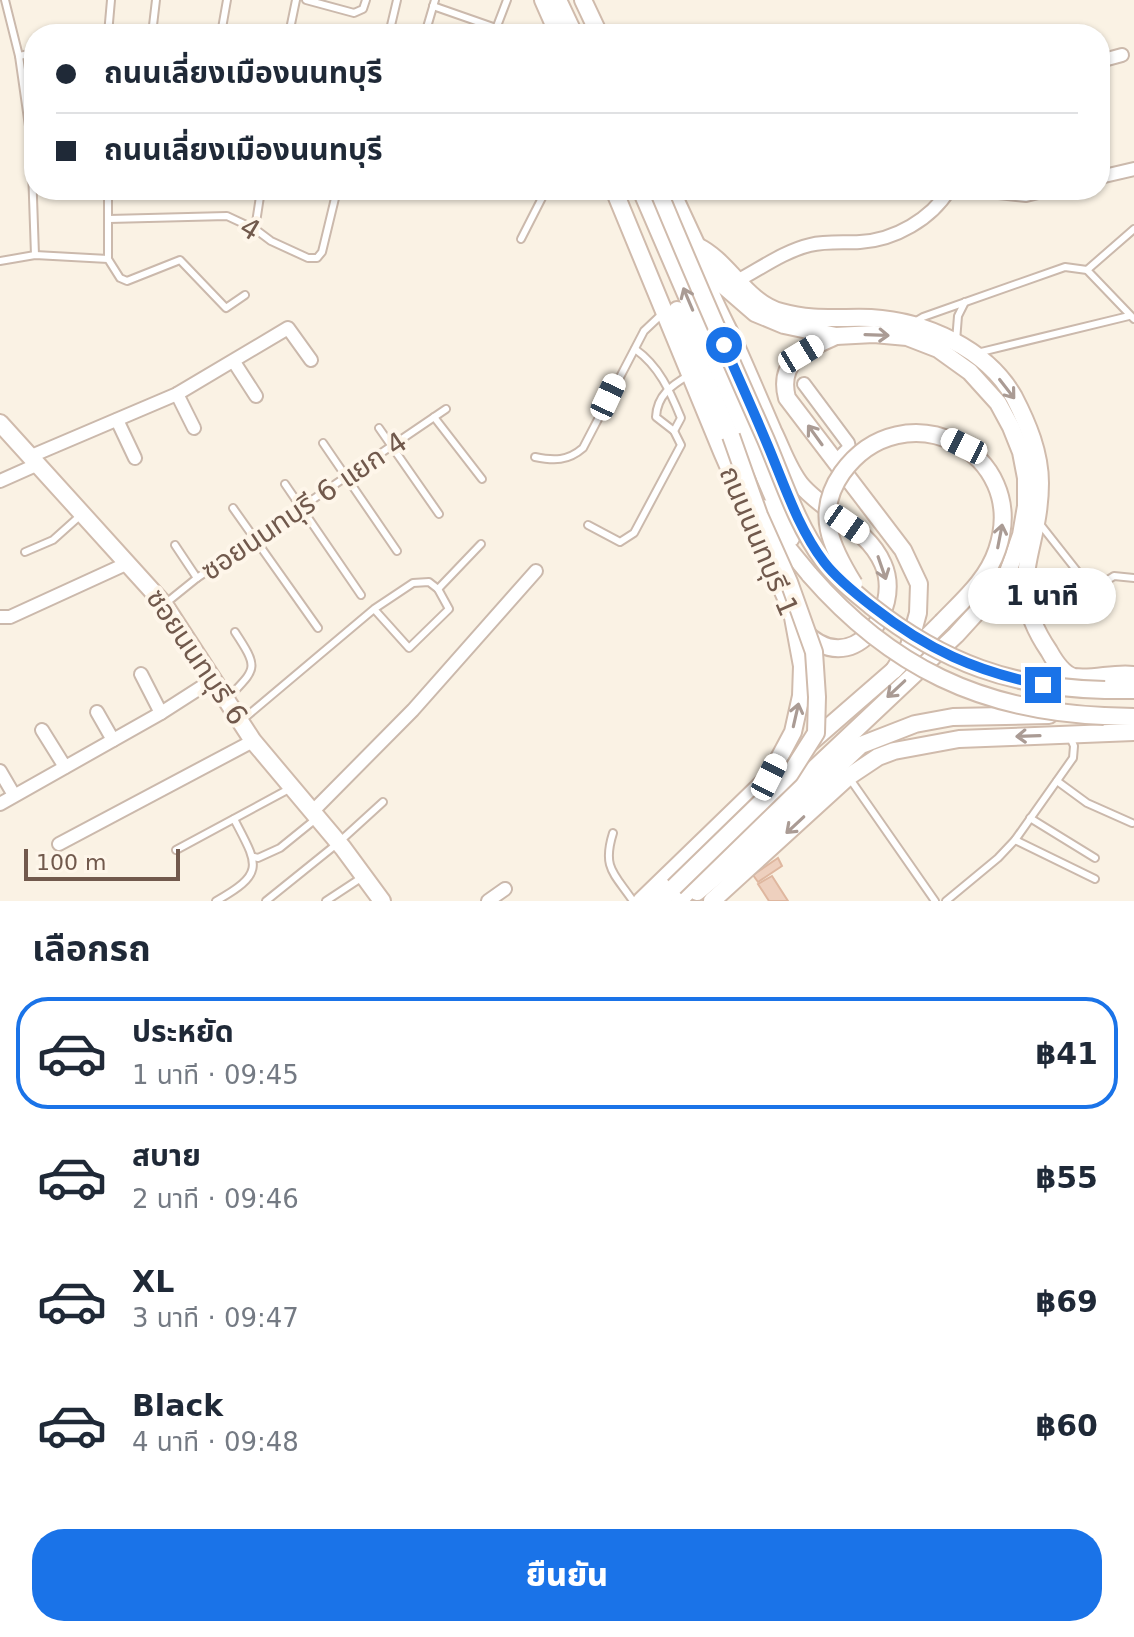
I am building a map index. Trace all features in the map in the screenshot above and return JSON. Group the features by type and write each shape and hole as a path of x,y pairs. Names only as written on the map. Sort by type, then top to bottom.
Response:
{"main road":[{"path":"532,0 543,24"},
{"path":"543,0 554,24"},
{"path":"558,0 569,24"},
{"path":"576,0 587,24"},
{"path":"583,0 594,24"},
{"name":"ถนนนนทบุรี 1","path":"618,200 792,612 802,666 801,696 793,732 769,777 641,901"},
{"path":"629,200 763,510 782,541 810,575 834,603 872,636 950,684 1070,715"},
{"path":"645,200 775,503 810,575"},
{"path":"662,200 795,509 823,561 864,600 922,643 955,660 1001,677 1064,689 1134,690"},
{"path":"676,200 792,473 827,510 867,538 884,565 887,596 878,623 866,639 848,648 816,643 792,612"},
{"path":"697,246 708,251 746,291 779,312 830,320 872,318 911,324 973,354 1012,393 1035,446 1040,481 1038,521 1025,564 1025,586 1027,607 1036,632 1059,666 1073,677 1134,675"},
{"path":"679,896 956,635 997,590 1007,575 1021,535 1026,506 1026,478 1021,452 1011,427 985,386 970,372 938,349 907,337 874,334 836,336 767,319 755,313 703,268"},
{"path":"836,336 801,354 788,367 784,386 787,398 903,550 919,584 918,613 909,646 894,670"},
{"name":"ซอยนนทบุรี 6","path":"3,433 164,604 253,741 382,901"},
{"path":"769,777 894,670 979,584 990,566 998,549 1004,520 1001,492 989,471 964,446 933,434 896,434 879,440 848,465 833,486 826,515 832,545 864,600"},
{"path":"679,896 790,774 816,733 814,652 731,436"},
{"path":"660,901 679,896 719,876 861,745 888,733 953,717 1134,717"},
{"path":"712,901 848,777 878,757 959,739 1134,732"}],"street":[{"path":"1110,58 1122,55"},
{"path":"1110,175 1134,169"},
{"path":"737,281 811,245 870,241 905,230 930,213 941,200"},
{"path":"0,481 32,461 177,394 288,328 311,360"},
{"path":"234,362 256,396"},
{"path":"804,384 848,443 846,451 835,462"},
{"path":"177,394 194,428"},
{"path":"117,420 135,458"},
{"path":"0,617 10,617 128,563"},
{"path":"314,815 413,710 536,571"},
{"path":"141,674 161,713"},
{"path":"0,804 161,713 214,679"},
{"path":"97,712 113,740"},
{"path":"42,730 65,767"},
{"path":"59,844 253,741"},
{"path":"0,771 14,795"},
{"path":"488,901 505,889"}],"lane":[{"path":"5,0 24,91"},
{"path":"109,24 111,0"},
{"path":"153,24 156,0"},
{"path":"223,24 227,0"},
{"path":"291,24 296,0"},
{"path":"306,0 354,13 363,9 366,0"},
{"path":"391,24 397,0"},
{"path":"498,24 507,0"},
{"path":"428,24 434,3 480,24"},
{"path":"19,56 24,55"},
{"path":"33,200 35,255"},
{"path":"108,200 108,259 120,278 127,281 180,260 226,308 245,295"},
{"path":"255,229 259,200"},
{"name":"4","path":"109,219 227,216 255,229 271,241 308,258 317,258 322,252 335,200"},
{"path":"521,239 541,200"},
{"path":"1087,270 1134,229"},
{"path":"0,261 35,255 108,259"},
{"path":"911,324 1065,267 1087,270 1132,317"},
{"path":"955,343 958,316 965,302"},
{"path":"535,457 555,461 572,456 583,448 644,331 666,311"},
{"path":"973,354 1132,317"},
{"path":"635,349 647,357 668,387 681,416 674,431"},
{"path":"588,525 620,542 634,533 681,445 674,431 656,417 655,412 668,387 690,374"},
{"name":"ซอยนนทบุรี 6 แยก 4","path":"164,604 197,578 446,409"},
{"path":"434,417 482,479"},
{"path":"379,428 439,514"},
{"path":"323,443 397,551"},
{"path":"285,484 361,595"},
{"path":"233,508 318,628"},
{"path":"25,552 53,540 82,514"},
{"path":"1038,521 1092,590 1114,576 1134,578"},
{"path":"438,589 481,544"},
{"path":"175,545 197,578"},
{"path":"241,721 374,609 413,583 429,582 438,589 449,609 410,648 374,609"},
{"path":"227,699 253,667 251,657 235,632"},
{"path":"946,901 1015,840 1073,758 1074,746 1069,734"},
{"path":"848,777 935,901"},
{"path":"1057,781 1087,803 1132,823"},
{"path":"176,850 292,788"},
{"path":"266,901 383,802"},
{"path":"254,857 280,848 314,815"},
{"path":"1030,818 1095,858"},
{"path":"216,901 244,885 251,876 254,857 234,819"},
{"path":"613,833 607,851 609,867 633,901"},
{"path":"1015,840 1095,879"},
{"path":"326,901 364,876"}],"building":[{"path":"778,858 782,866 758,882 753,875"},
{"path":"772,876 788,901 769,901 758,884"}],"route":[{"path":"724,345 789,498 823,561 837,576 885,617 922,643 955,660 1001,677 1043,685"}]}
